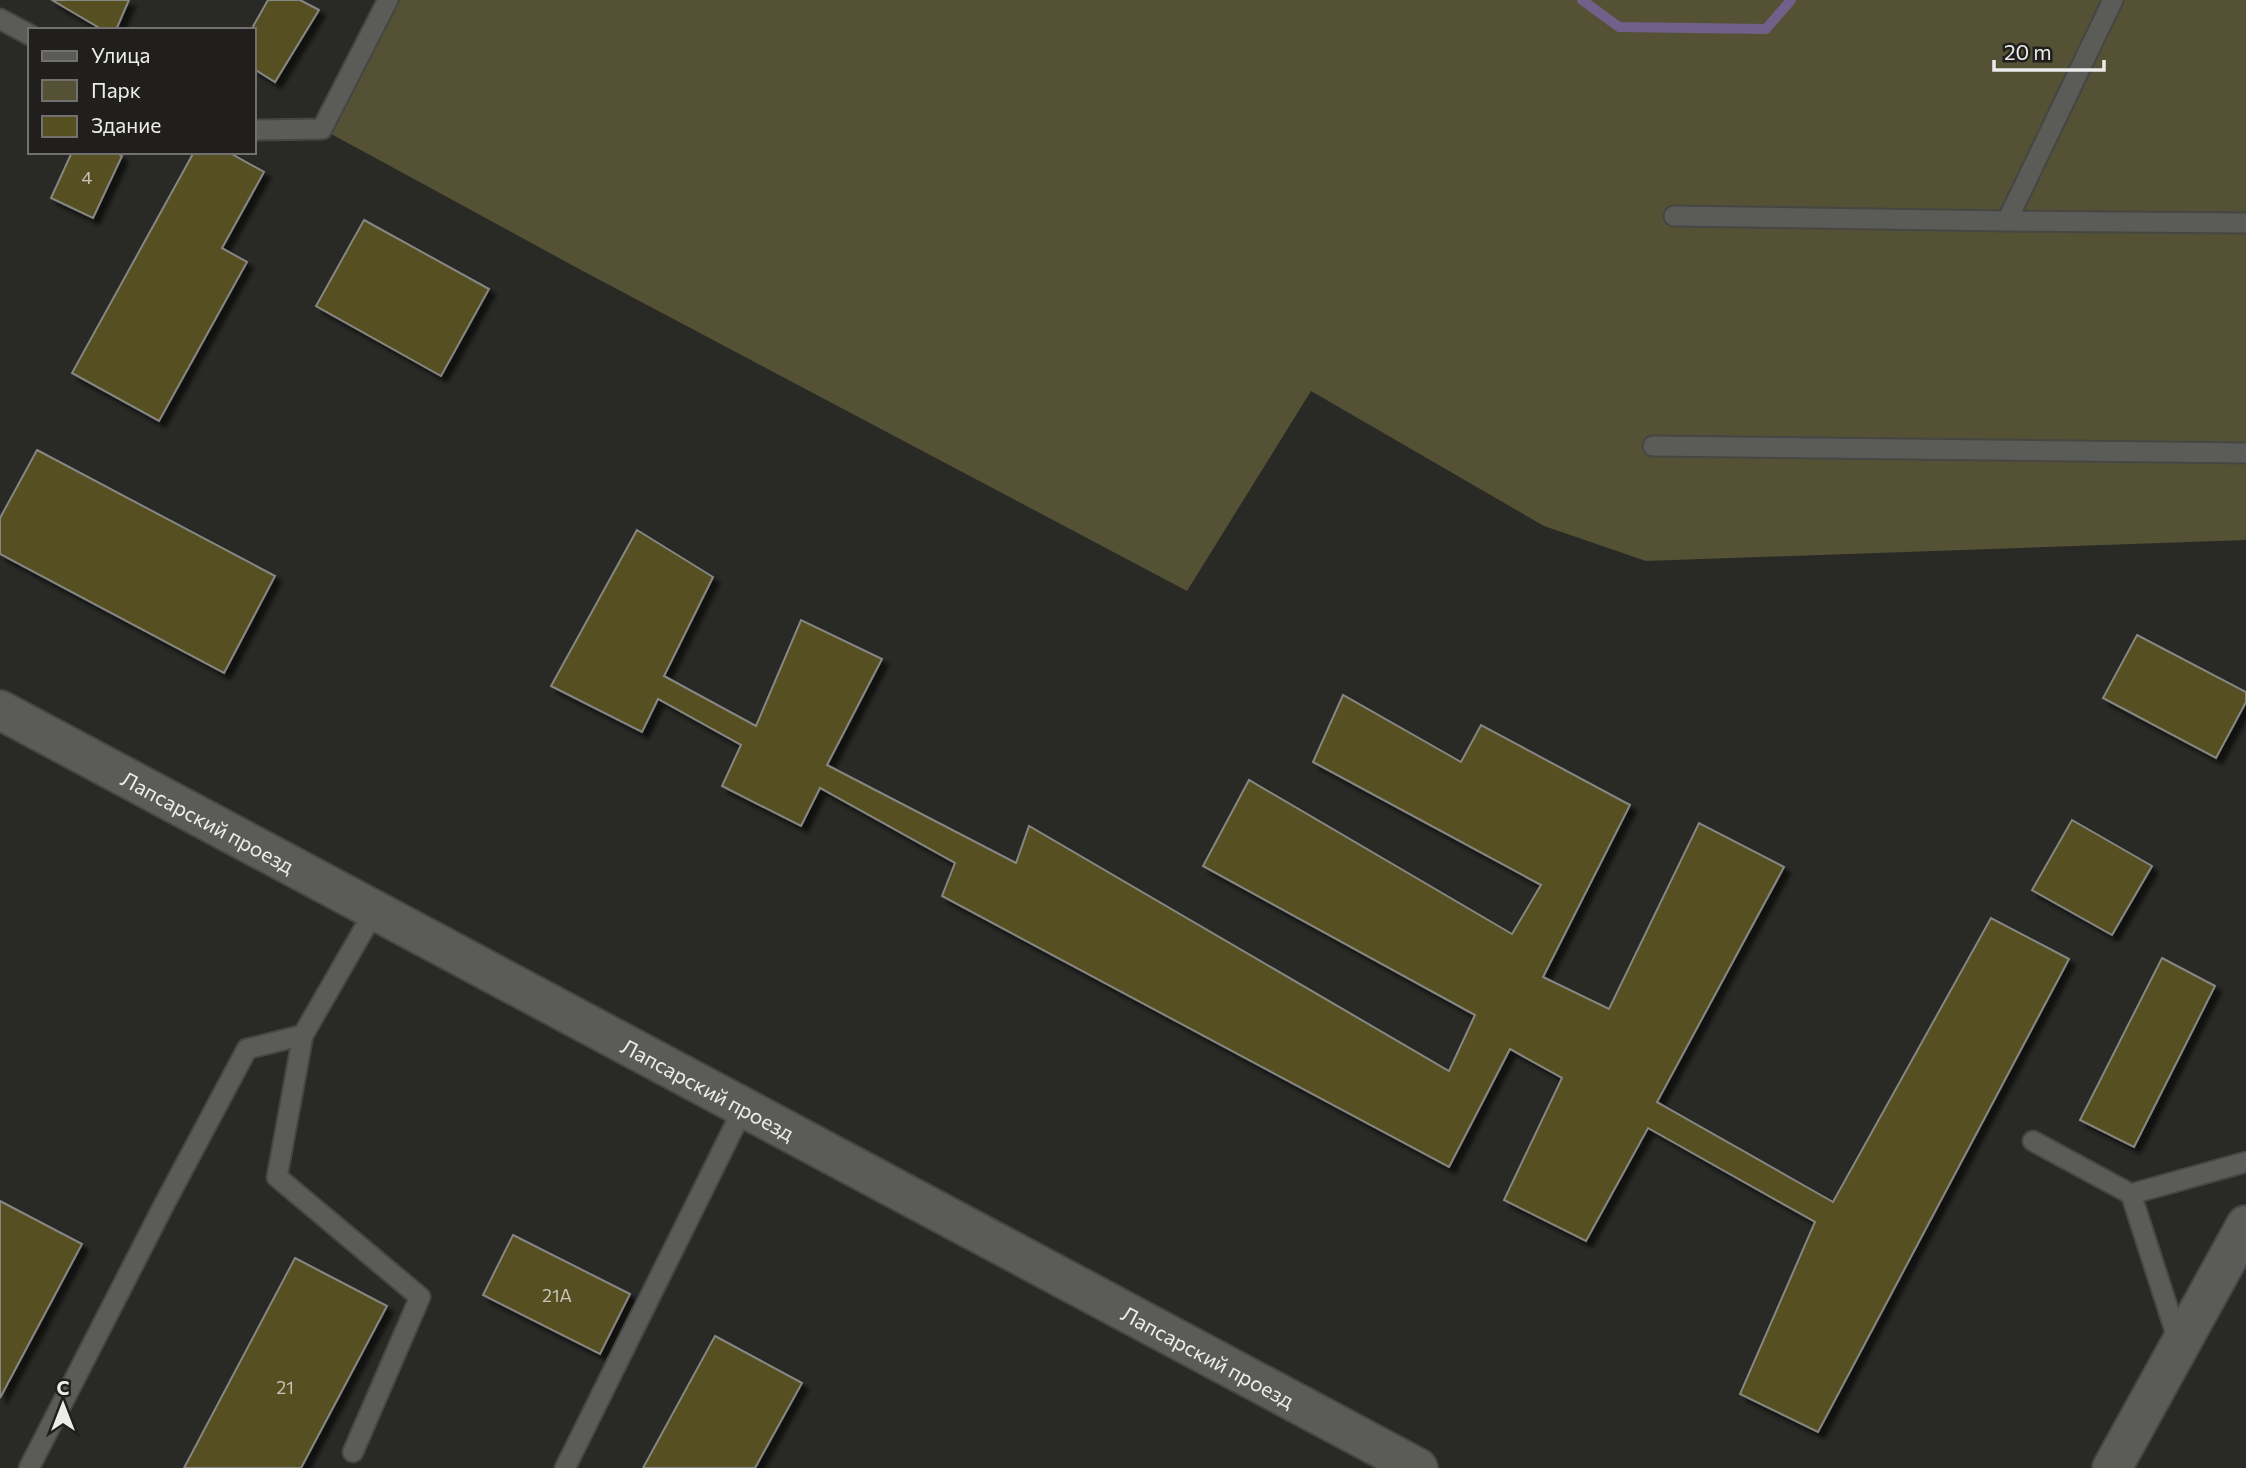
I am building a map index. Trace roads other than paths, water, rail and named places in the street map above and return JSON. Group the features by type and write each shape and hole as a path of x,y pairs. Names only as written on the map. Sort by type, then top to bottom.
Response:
{"street":[{"name":"Лапсарский проезд","path":"0,710 1418,1468"},
{"path":"2112,1468 2246,1225"}],"lane":[{"path":"256,130 322,129 388,0"},
{"path":"2007,221 2113,0"},
{"path":"0,19 28,34"},
{"path":"1674,216 2246,223"},
{"path":"1653,446 2246,453"},
{"path":"353,1452 420,1297 277,1177 303,1035 375,910"},
{"path":"29,1468 166,1200 247,1049 303,1035"},
{"path":"565,1468 744,1107"},
{"path":"2033,1141 2132,1194 2246,1162"},
{"path":"2132,1194 2180,1345"}],"waterway":[{"path":"1582,0 1619,27 1766,29 1791,0"}]}
